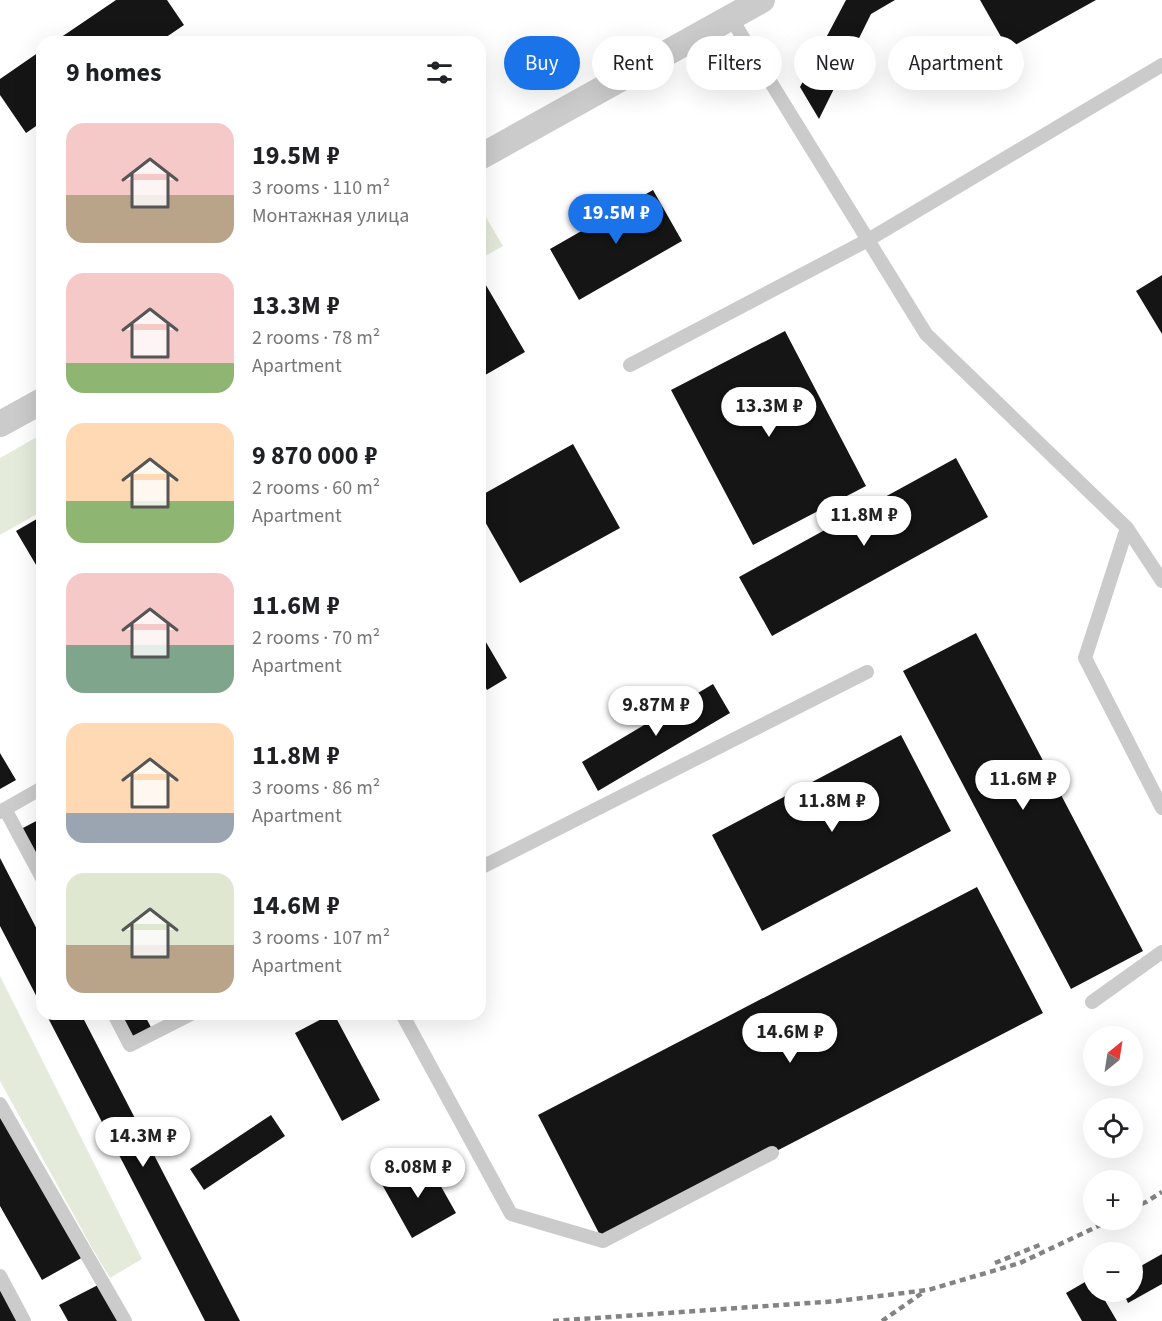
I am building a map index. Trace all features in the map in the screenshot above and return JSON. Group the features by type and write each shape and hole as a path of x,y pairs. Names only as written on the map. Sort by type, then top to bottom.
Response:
{"street":[{"path":"486,154 762,0"},
{"path":"0,424 36,404"}],"lane":[{"path":"731,18 926,334 1127,528 1162,581"},
{"path":"630,365 868,240 1162,65"},
{"path":"1127,528 1085,658 1162,808"},
{"path":"486,865 867,672"},
{"path":"36,791 3,810 36,868"},
{"path":"1092,1002 1162,952"},
{"path":"117,1020 130,1045 179,1020"},
{"path":"405,1020 511,1214 603,1241 772,1153"},
{"path":"0,1104 125,1321"},
{"path":"0,1276 24,1321"}],"green space":[{"path":"486,217 503,246 486,256"},
{"path":"36,437 36,514 0,535 0,458"},
{"path":"0,976 142,1259 110,1278 0,1081"}],"building":[{"path":"116,0 167,0 184,25 168,36 63,36"},
{"path":"846,0 895,0 871,14 860,36 827,36"},
{"path":"980,0 1096,0 1024,40 1024,36 1001,36"},
{"path":"36,54 36,126 26,133 0,95 0,79"},
{"path":"802,90 833,90 819,119"},
{"path":"653,190 682,241 579,300 550,249"},
{"path":"1162,275 1162,334 1136,291"},
{"path":"486,285 525,352 486,375"},
{"path":"785,331 866,486 753,545 671,390"},
{"path":"573,444 620,528 520,583 486,524 486,493"},
{"path":"956,458 988,517 772,636 739,577"},
{"path":"36,519 36,565 16,531"},
{"path":"976,633 1143,951 1071,989 903,671"},
{"path":"486,642 507,678 487,690 486,688"},
{"path":"713,684 730,713 598,791 582,762"},
{"path":"901,735 951,831 762,931 712,835"},
{"path":"0,753 16,780 0,789"},
{"path":"36,821 36,859 21,829"},
{"path":"0,858 36,927 36,995 0,926"},
{"path":"977,887 1043,1013 603,1241 538,1115"},
{"path":"49,1020 84,1020 240,1321 205,1321"},
{"path":"117,1020 147,1020 154,1033 130,1045"},
{"path":"320,1020 337,1020 380,1100 342,1121 295,1033"},
{"path":"0,1106 85,1256 42,1280 0,1206"},
{"path":"271,1115 285,1136 204,1190 190,1169"},
{"path":"402,1166 409,1178 430,1167 456,1213 412,1238 379,1179"},
{"path":"1162,1254 1162,1284 1143,1295 1143,1265"},
{"path":"0,1275 25,1321 0,1321"},
{"path":"1083,1283 1083,1302 1106,1302 1117,1321 1082,1321 1066,1293"},
{"path":"98,1285 118,1321 68,1321 59,1305"}],"railway":[{"path":"1143,1203 1162,1192"},
{"path":"553,1321 838,1301 928,1290 1020,1263 1090,1230"},
{"path":"995,1263 1042,1244"},
{"path":"882,1321 925,1291"}]}
